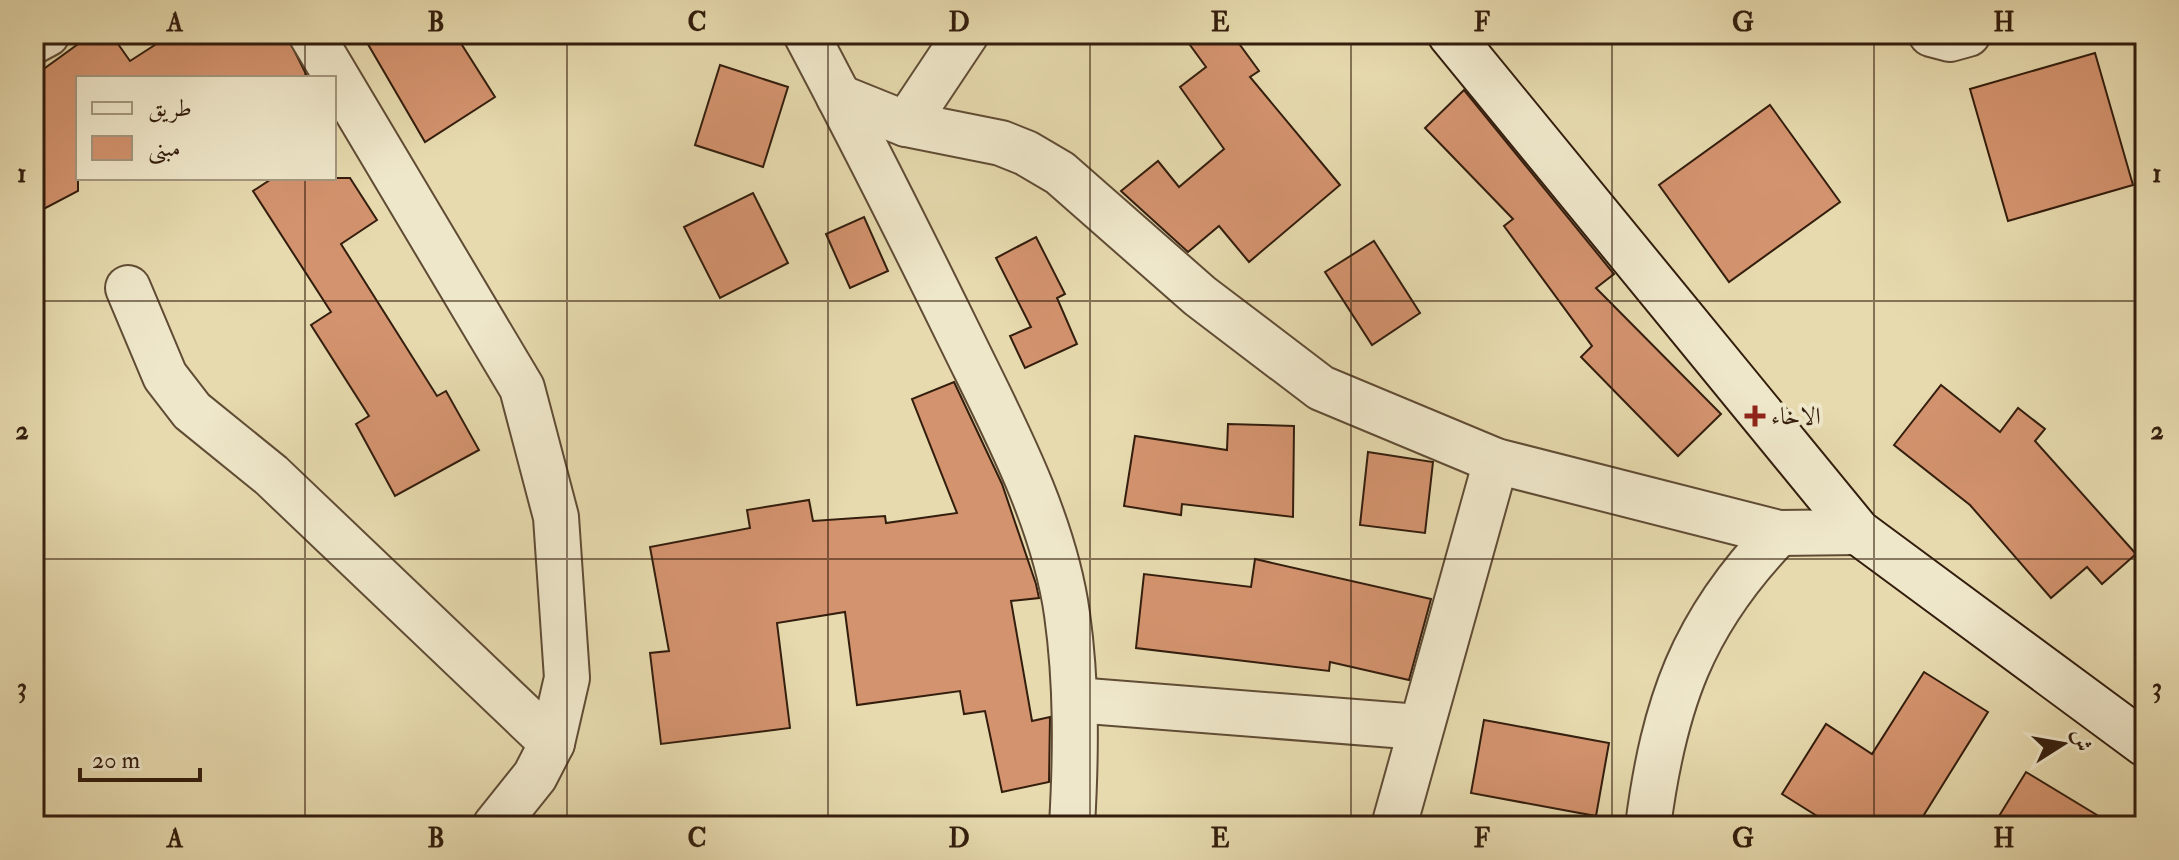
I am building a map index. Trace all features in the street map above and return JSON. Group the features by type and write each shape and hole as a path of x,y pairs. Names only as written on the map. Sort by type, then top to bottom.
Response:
{"street":[{"path":"34,41 47,34"},
{"path":"311,34 522,388 556,517 567,678 552,743 535,776 495,826"},
{"path":"806,34 1020,460 1067,611 1075,700 1072,826"},
{"path":"906,124 966,34"},
{"path":"1450,34 1858,532 2145,744"},
{"path":"1931,34 1950,39 1968,34"},
{"path":"839,97 906,124 1001,143 1026,153 1060,173 1200,296 1321,388 1496,461 1779,533 1858,532"},
{"path":"128,288 165,376 192,411 316,516 552,743"},
{"path":"1394,826 1419,727 1496,461"},
{"path":"1648,826 1657,756 1678,687 1698,640 1738,575 1779,533"},
{"path":"1075,700 1419,727"}],"building":[{"path":"92,34 111,34 130,61 172,34 286,34 307,76 76,76 78,191 34,214 34,76"},
{"path":"362,34 455,34 495,97 425,142"},
{"path":"1182,34 1232,34 1259,71 1250,77 1340,185 1249,262 1219,226 1188,252 1121,191 1158,161 1179,187 1224,149 1180,87 1206,67"},
{"path":"2095,53 2133,185 2008,221 1970,89"},
{"path":"720,65 788,87 763,167 695,145"},
{"path":"1464,90 1614,274 1596,288 1721,414 1678,456 1581,357 1592,346 1504,226 1513,219 1425,128"},
{"path":"1770,105 1840,202 1729,282 1659,185"},
{"path":"350,178 377,220 341,244 437,396 446,391 479,450 395,496 356,424 369,416 311,325 331,312 253,191 270,180"},
{"path":"753,193 788,263 720,298 684,227"},
{"path":"864,217 888,271 850,288 826,234"},
{"path":"1036,237 1065,294 1057,298 1077,344 1025,368 1010,336 1031,327 996,258"},
{"path":"1374,241 1420,313 1372,345 1325,272"},
{"path":"954,382 1002,484 1036,584 1039,598 1011,601 1032,721 1050,717 1049,782 1002,792 985,711 964,714 960,691 857,705 845,612 777,623 790,728 661,744 650,653 669,651 650,547 750,528 747,510 809,500 813,521 885,516 886,523 957,513 912,399"},
{"path":"1941,385 2000,432 2018,408 2045,429 2035,441 2136,554 2102,584 2087,567 2051,598 1970,505 1894,445"},
{"path":"1228,424 1294,426 1293,517 1182,504 1181,515 1124,506 1135,436 1227,450"},
{"path":"1368,452 1433,462 1425,533 1360,525"},
{"path":"1255,559 1431,599 1409,680 1330,662 1329,671 1136,648 1144,574 1251,587"},
{"path":"1924,672 1988,712 1917,826 1833,826 1782,794 1826,724 1872,754"},
{"path":"1484,720 1609,743 1596,816 1471,793"},
{"path":"2026,772 2115,826 1993,826"}],"place":[{"name":"الاخاء","path":"1755,416"}]}
